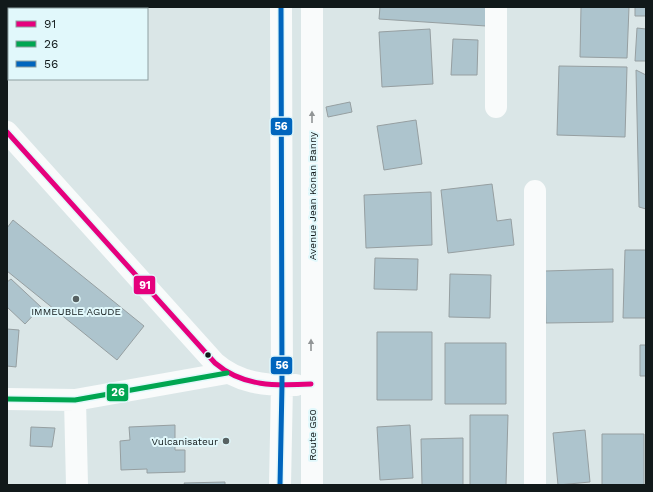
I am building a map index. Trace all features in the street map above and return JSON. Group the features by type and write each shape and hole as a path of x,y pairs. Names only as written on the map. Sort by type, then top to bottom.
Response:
{"street":[{"path":"280,485 282,385 281,7"},
{"name":"Avenue Jean Konan Banny","path":"311,384 312,7"},
{"path":"496,7 496,107"},
{"path":"7,132 215,363 227,374 247,381 282,385 311,384"},
{"path":"535,191 535,485"},
{"path":"7,399 75,400 227,374"},
{"name":"Route G50","path":"311,384 312,485"},
{"path":"75,400 77,485"}],"building":[{"path":"380,7 487,7 486,26 379,19"},
{"path":"581,7 629,7 627,58 580,57"},
{"path":"635,7 646,7 646,16 635,16"},
{"path":"637,28 646,29 646,61 635,61"},
{"path":"430,29 433,84 382,87 379,32"},
{"path":"453,39 478,40 477,75 451,75"},
{"path":"559,66 627,67 625,137 557,135"},
{"path":"636,70 646,75 646,209 639,207"},
{"path":"350,102 352,112 328,117 326,107"},
{"path":"416,120 422,164 384,170 377,126"},
{"path":"492,184 497,221 511,219 514,245 448,253 441,190"},
{"path":"431,192 432,245 366,248 364,195"},
{"name":"IMMEUBLE AGUDE","path":"13,220 144,326 117,360 7,271 7,228"},
{"path":"625,250 646,250 646,318 623,318"},
{"path":"375,258 418,259 417,290 374,289"},
{"path":"613,269 613,322 546,323 545,271"},
{"path":"450,274 491,275 490,318 449,317"},
{"path":"11,279 41,307 25,324 7,307 7,282"},
{"path":"7,329 19,330 16,367 7,366"},
{"path":"377,332 432,332 432,400 377,400"},
{"path":"445,343 506,343 506,404 445,404"},
{"path":"640,345 646,345 646,376 640,376"},
{"path":"470,415 508,415 506,485 470,485"},
{"path":"175,425 175,450 185,450 185,472 147,473 147,469 121,470 120,441 130,440 129,427"},
{"path":"410,425 413,478 380,480 377,427"},
{"path":"31,427 55,428 52,447 30,446"},
{"path":"585,430 590,482 558,485 553,433"},
{"path":"602,434 644,434 644,485 602,485"},
{"path":"463,438 463,485 422,485 421,439"},
{"path":"225,482 225,485 185,485 184,483"}],"transit line":[{"name":"56","path":"280,485 282,385 281,7"},
{"name":"91","path":"7,132 215,363 226,371 248,381 273,385 311,384"},
{"name":"26","path":"7,399 75,400 227,373"}],"place":[{"name":"IMMEUBLE AGUDE","path":"76,299"},
{"name":"Vulcanisateur","path":"226,441"}]}
